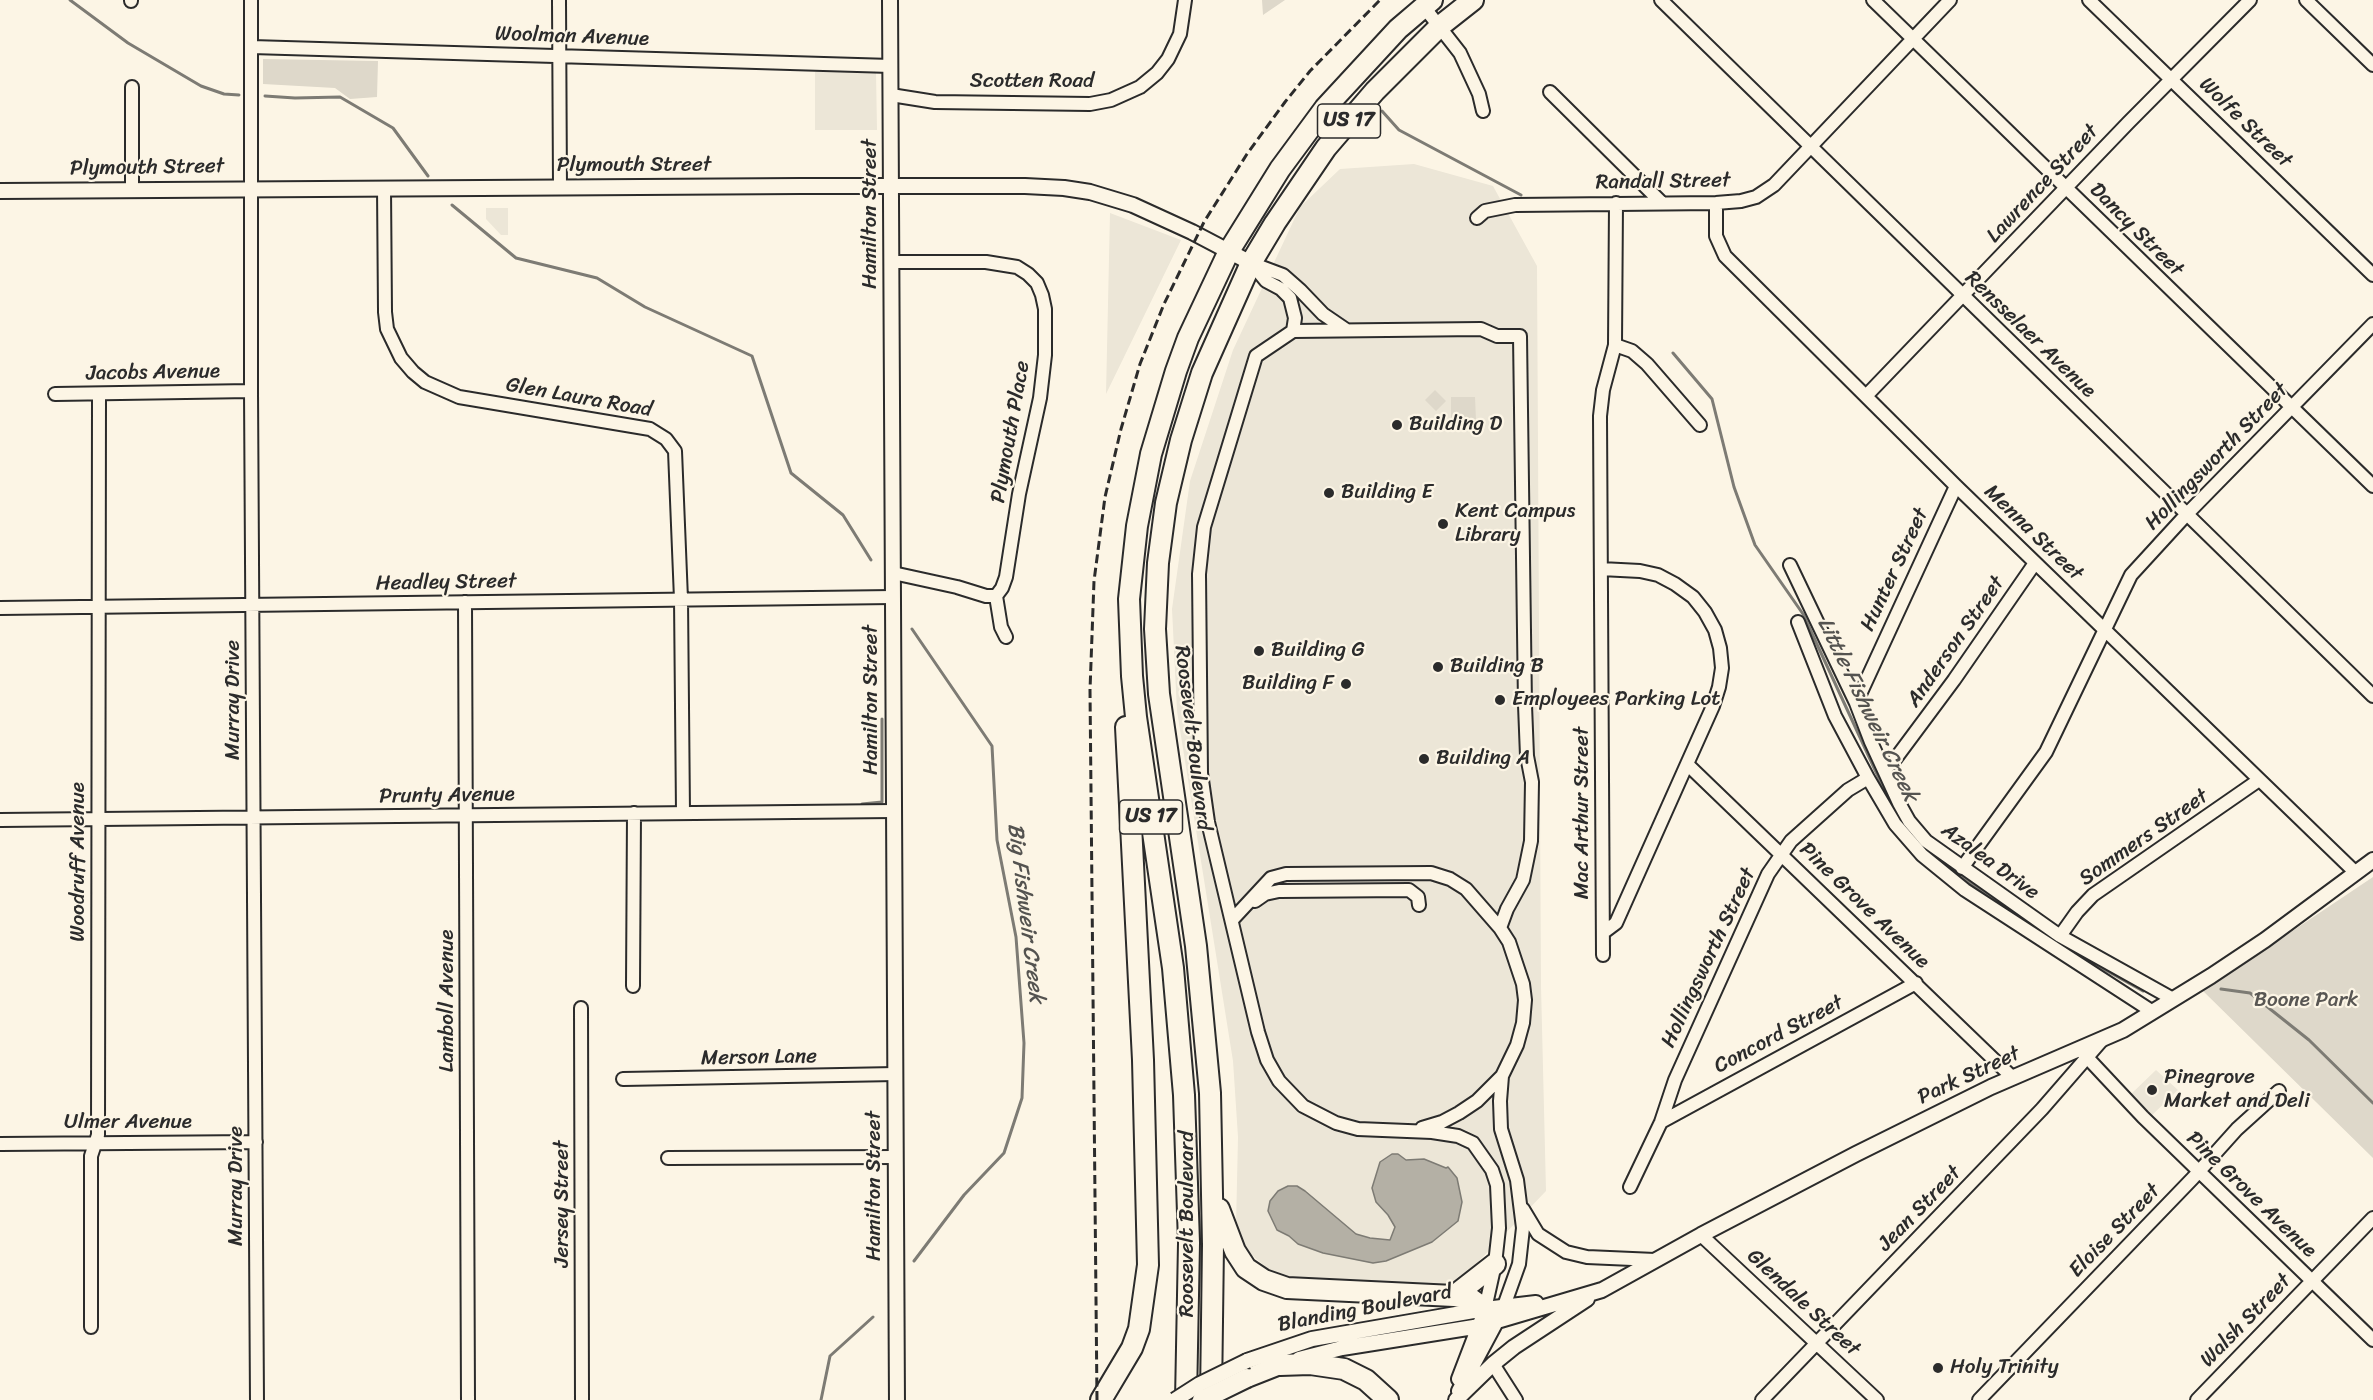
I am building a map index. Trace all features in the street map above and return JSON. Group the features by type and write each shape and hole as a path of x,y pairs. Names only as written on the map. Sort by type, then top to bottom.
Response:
{"highway":[{"name":"Roosevelt Boulevard","path":"1211,1400 1213,1189 1210,1093 1202,996 1159,694 1155,592 1161,534 1181,440 1202,373 1251,263 1287,204 1326,148 1400,64 1440,26 1473,0"},
{"name":"Roosevelt Boulevard","path":"1186,1400 1189,1243 1184,1095 1173,968 1136,717 1129,629 1132,562 1137,526 1151,454 1188,338 1229,251 1280,169 1325,108 1370,58 1428,3"},
{"path":"1101,1400 1132,1348 1139,1329 1148,1265 1143,1048 1126,735 1129,629"},
{"path":"1213,1189 1226,1232 1235,1251 1246,1268 1264,1280 1287,1288 1454,1296 1471,1299 1491,1315"},
{"path":"1454,1296 1495,1264"},
{"path":"1212,1345 1222,1400"},
{"path":"1280,1365 1310,1364 1344,1369 1366,1380 1388,1400"}],"main road":[{"name":"Blanding Boulevard","path":"1202,1400 1247,1369 1280,1365"}],"street":[{"name":"Murray Drive","path":"251,0 257,1400"},
{"path":"560,0 560,187"},
{"name":"Hamilton Street","path":"890,0 897,1400"},
{"name":"Scotten Road","path":"891,95 935,102 1090,104 1111,100 1140,87 1168,59 1179,34 1185,0"},
{"name":"Rensselaer Avenue","path":"1660,0 2373,696"},
{"name":"Dancy Street","path":"1873,0 2373,486"},
{"name":"Randall Street","path":"1477,218 1485,211 1515,205 1716,202 1741,201 1756,197 1774,185 1950,0"},
{"name":"Wolfe Street","path":"2089,0 2373,275"},
{"name":"Lawrence Street","path":"1866,396 2250,0"},
{"path":"2306,0 2373,65"},
{"path":"1428,3 1440,26 1460,53 1479,94 1483,111"},
{"name":"Woolman Avenue","path":"252,47 891,66"},
{"path":"132,87 132,190"},
{"path":"1550,92 1661,202"},
{"name":"Plymouth Street","path":"0,191 892,186 1064,188 1090,192 1133,205 1251,263"},
{"name":"Glen Laura Road","path":"384,188 387,329 401,358 425,382 443,392 459,397 650,429 666,439 675,451 681,599 683,813"},
{"name":"Menna Street","path":"1716,202 1716,236 1725,256 1956,486 2356,873"},
{"name":"Mac Arthur Street","path":"1603,955 1600,416 1603,390 1615,345 1616,203"},
{"name":"Plymouth Place","path":"892,262 1006,263 1028,274 1037,284 1042,295 1045,309 1045,355 1040,398 1019,494 1006,577 996,596"},
{"path":"1251,263 1283,275 1323,314 1346,330"},
{"path":"1251,263 1266,281 1281,289 1290,298 1295,318 1293,331"},
{"name":"Hollingsworth Street","path":"1962,868 2046,752 2131,575 2186,515 2373,324"},
{"path":"1491,1315 1499,1228 1497,1185 1484,1155 1473,1143 1458,1136 1432,1132 1358,1129 1336,1123 1304,1106 1279,1081 1267,1060 1258,1032 1208,822 1201,773 1200,554 1204,527 1256,356 1293,331 1481,329 1497,336 1520,336 1525,705 1527,756 1532,782 1531,841 1523,880 1507,909 1500,928"},
{"path":"1615,345 1632,351 1647,364 1700,425"},
{"name":"Jacobs Avenue","path":"55,394 251,391"},
{"name":"Woodruff Avenue","path":"91,1327 91,1156 98,1135 99,394"},
{"name":"Hunter Street","path":"1856,704 1956,486"},
{"name":"Anderson Street","path":"1884,770 1893,762 1954,680 2035,563"},
{"name":"Azalea Drive","path":"1790,565 1909,821 1926,841 2060,936 2174,999"},
{"path":"1601,569 1640,571 1658,575 1676,584 1693,597 1715,630 1722,668 1719,687 1688,764 1616,923 1604,932"},
{"path":"893,573 986,596 996,596 1001,627 1006,637"},
{"name":"Headley Street","path":"0,608 893,597"},
{"name":"Lamboll Avenue","path":"465,602 468,1400"},
{"name":"Azalea Drive","path":"1798,622 1835,716 1894,824 1922,855 1965,890 2153,1012"},
{"name":"Pine Grove Avenue","path":"1688,764 2013,1078"},
{"name":"Hollingsworth Street","path":"1630,1187 1661,1122 1680,1069 1768,874 1791,841 1848,790 1868,778"},
{"name":"Sommers Street","path":"2060,936 2077,912 2093,896 2259,780"},
{"name":"Prunty Avenue","path":"0,820 893,811"},
{"path":"633,986 634,813"},
{"name":"Park Street","path":"1491,1315 1602,1290 1654,1260 1856,1154 2013,1078 2083,1053 2174,999 2265,940 2373,860"},
{"path":"1232,920 1271,878 1286,874 1431,873 1450,879 1466,889 1500,928 1520,971 1525,1000 1520,1036 1510,1062 1502,1076 1477,1101 1442,1122 1403,1131"},
{"path":"1246,906 1265,894 1279,891 1409,890 1418,897 1419,905"},
{"name":"Concord Street","path":"1661,1122 1916,983"},
{"name":"Jersey Street","path":"581,1008 582,1400"},
{"name":"Pine Grove Avenue","path":"2083,1053 2199,1172 2373,1340"},
{"name":"Jean Street","path":"1762,1400 2042,1109 2083,1053"},
{"name":"Merson Lane","path":"623,1079 896,1074"},
{"path":"1454,1400 1465,1359 1519,1264 1523,1228 1522,1208 1517,1180 1501,1129 1502,1076"},
{"name":"Eloise Street","path":"1979,1400 2237,1130 2279,1091"},
{"name":"Ulmer Avenue","path":"0,1144 256,1142"},
{"path":"668,1158 896,1157"},
{"path":"1522,1208 1538,1234 1566,1252 1587,1257 1654,1260"},
{"name":"Walsh Street","path":"2197,1400 2373,1218"},
{"name":"Glendale Street","path":"1701,1235 1877,1400"},
{"path":"1454,1400 1493,1364 1554,1319 1602,1290"},
{"name":"Blanding Boulevard","path":"1280,1365 1342,1348 1491,1315"},
{"name":"Blanding Boulevard","path":"1175,1400 1200,1384 1247,1369 1312,1339 1491,1315"},
{"path":"1493,1364 1516,1400"}],"shaded area":[{"path":"815,67 876,72 877,130 815,130"},
{"path":"1414,164 1493,186 1537,266 1541,986 1546,1191 1453,1288 1296,1280 1273,1273 1247,1251 1236,1226 1238,1137 1233,1061 1177,711 1172,609 1190,481 1233,350 1300,207 1340,169"},
{"path":"486,208 508,208 508,235 501,235 486,219"},
{"path":"1110,213 1181,240 1106,394"},
{"path":"2156,1070 2178,1090 2150,1117 2130,1095"},
{"path":"1392,1154 1398,1154 1406,1160 1424,1159 1448,1167 1457,1178 1462,1202 1458,1221 1432,1242 1386,1261 1373,1263 1323,1253 1298,1244 1277,1230 1268,1211 1270,1201 1278,1191 1288,1186 1297,1186 1356,1234 1390,1240 1395,1227 1376,1202 1372,1188 1380,1162"}],"green space":[{"path":"1262,0 1285,0 1263,15"},
{"path":"263,59 378,61 377,97 350,99 335,88 263,84"},
{"path":"1435,390 1446,401 1436,411 1425,400"},
{"path":"1451,397 1475,397 1476,420 1451,420"},
{"name":"Boone Park","path":"2373,877 2373,1158 2203,991"}],"waterway":[{"path":"70,0 128,43 201,86 224,94 239,95"},
{"path":"265,96 340,97 393,128 428,176"},
{"path":"1382,111 1399,130 1521,195"},
{"path":"452,205 516,258 597,278 645,307 752,356 791,473 843,515 871,560"},
{"name":"Little Fishweir Creek","path":"1673,353 1712,399 1734,487 1755,545 1803,614 1888,798 1913,835"},
{"name":"Big Fishweir Creek","path":"912,629 992,746 997,840 1016,937 1024,1043 1022,1098 1004,1153 964,1195 914,1261"},
{"path":"862,804 882,802 882,719"},
{"name":"Little Fishweir Creek","path":"1926,848 1940,862 2051,939"},
{"name":"Little Fishweir Creek","path":"2059,944 2143,991"},
{"name":"Little Fishweir Creek","path":"2221,989 2250,993 2309,1040 2373,1103"},
{"name":"Big Fishweir Creek","path":"821,1400 830,1356 873,1317"}],"railway":[{"path":"1097,1400 1090,690 1094,581 1105,497 1121,429 1140,364 1164,304 1204,222 1247,154 1285,102 1310,71 1380,0"}],"place":[{"name":"Building D","path":"1397,425"},
{"name":"Building E","path":"1329,493"},
{"name":"Kent Campus Library","path":"1443,524"},
{"name":"Building G","path":"1259,651"},
{"name":"Building B","path":"1438,667"},
{"name":"Building F","path":"1346,684"},
{"name":"Employees Parking Lot","path":"1500,700"},
{"name":"Building A","path":"1424,759"},
{"name":"Pinegrove Market and Deli","path":"2152,1090"},
{"name":"Holy Trinity","path":"1938,1368"}]}
